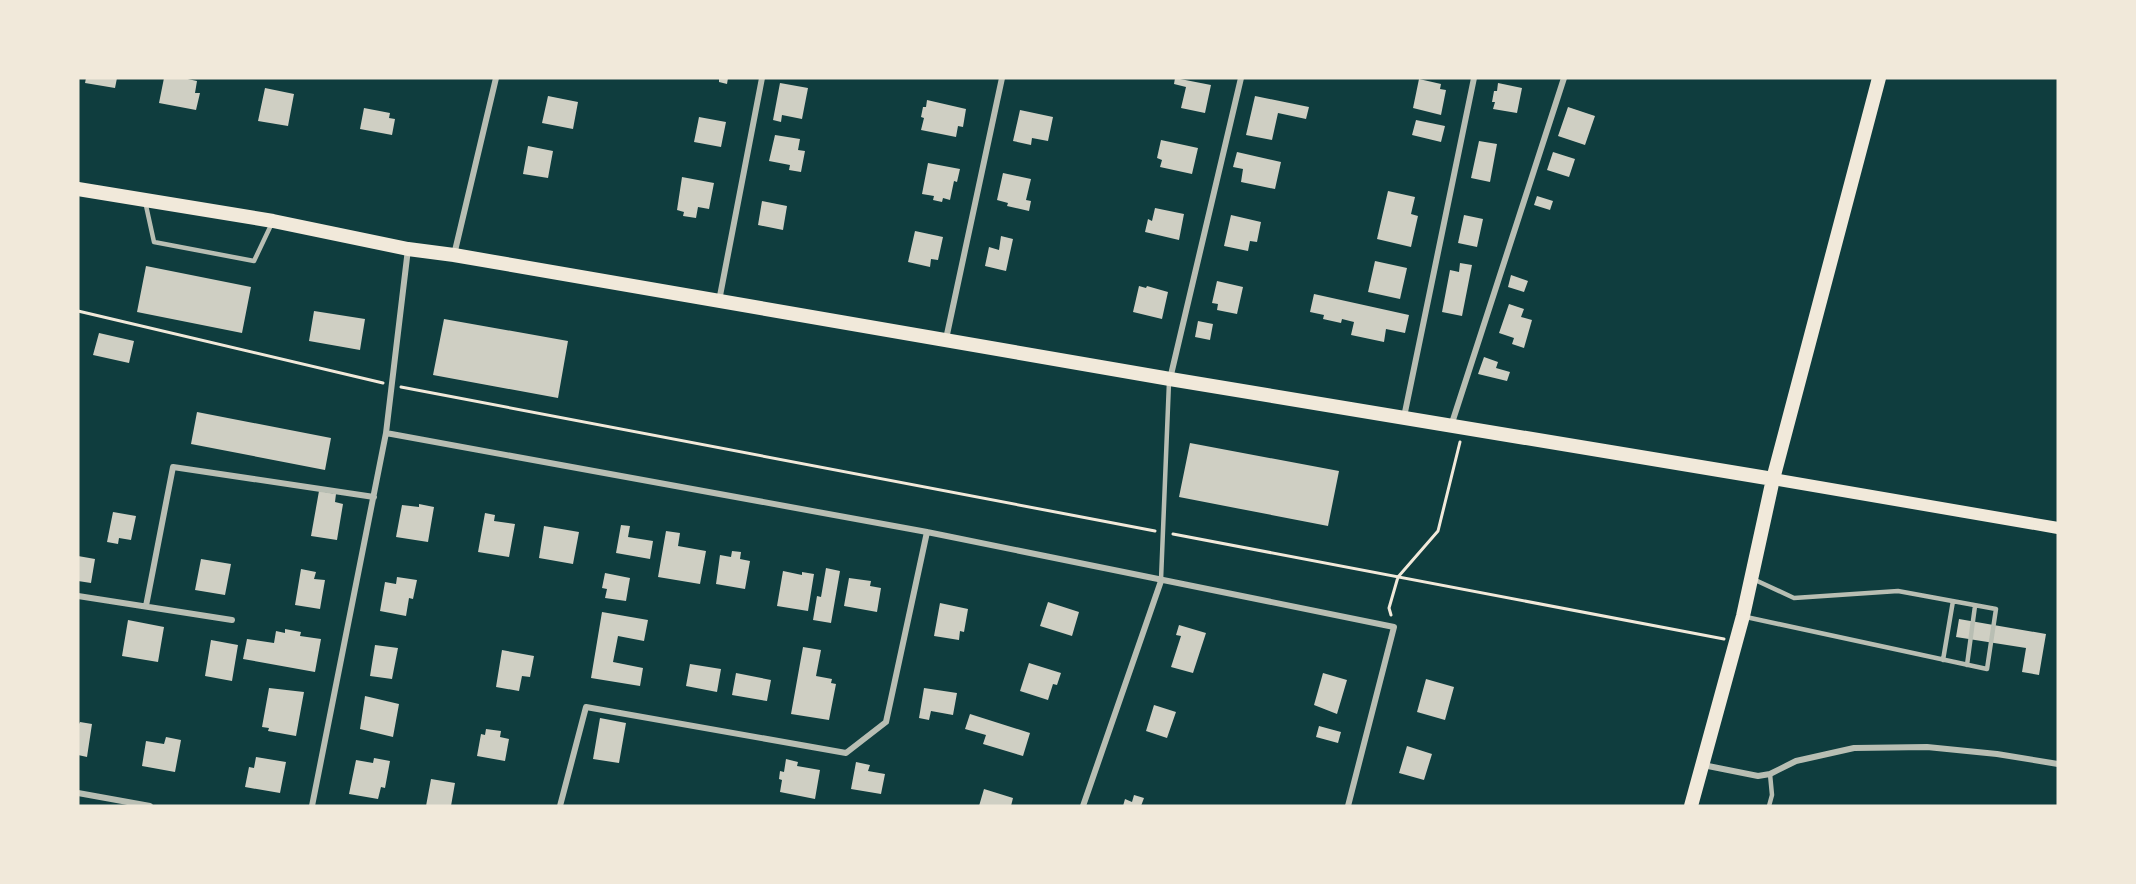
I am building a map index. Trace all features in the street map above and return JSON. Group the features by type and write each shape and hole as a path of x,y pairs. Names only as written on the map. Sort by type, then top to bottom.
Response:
{"main road":[{"path":"1691,806 1743,616 1773,479 1879,78"},
{"path":"78,189 273,221 408,249 2058,528"}],"street":[{"path":"454,255 496,78"},
{"path":"719,301 762,78"},
{"path":"946,339 1002,78"},
{"path":"1170,379 1241,78"},
{"path":"1404,417 1474,78"},
{"path":"1457,428 1564,78"},
{"path":"312,806 386,433 408,249"},
{"path":"386,433 927,532 1394,627 1348,806"},
{"path":"146,606 173,467 374,497"},
{"path":"560,806 586,707 846,753 886,722 927,532"},
{"path":"1083,806 1161,581"},
{"path":"78,596 232,620"},
{"path":"1702,765 1758,776 1770,774 1796,761 1854,748 1927,747 1997,754 2058,764"},
{"path":"78,793 150,806"}],"lane":[{"path":"145,201 154,242 254,261 273,221"},
{"path":"1161,581 1170,379"},
{"path":"1743,616 1987,669 1996,609 1898,591 1794,598 1751,578"},
{"path":"1943,660 1953,602"},
{"path":"1967,665 1975,606"},
{"path":"1769,806 1772,795 1770,774"}],"path":[{"path":"78,311 391,385 1736,642"},
{"path":"1394,627 1389,608 1398,577 1438,531 1457,428"}],"building":[{"path":"86,78 117,78 115,88 85,83"},
{"path":"164,78 197,81 195,93 200,93 196,110 159,103"},
{"path":"719,78 728,78 727,84 719,82"},
{"path":"1175,78 1211,85 1205,113 1181,108 1186,87 1174,84"},
{"path":"1419,79 1441,84 1440,89 1446,90 1441,115 1413,108"},
{"path":"780,83 808,88 802,119 782,115 781,122 773,120"},
{"path":"1498,83 1522,88 1517,113 1493,109 1494,91 1497,91"},
{"path":"265,88 294,94 288,126 258,121"},
{"path":"548,96 578,102 573,129 542,123"},
{"path":"1255,96 1309,107 1306,119 1278,113 1272,140 1246,135"},
{"path":"927,100 966,109 963,127 958,126 956,137 921,130 924,118 921,117 923,107 926,107"},
{"path":"1568,107 1595,116 1585,145 1558,136"},
{"path":"364,108 390,113 389,118 395,119 392,135 360,129"},
{"path":"1020,110 1053,117 1048,141 1032,138 1031,145 1013,141"},
{"path":"699,117 726,122 721,147 694,142"},
{"path":"1416,120 1445,126 1441,142 1412,135"},
{"path":"775,135 800,139 798,150 805,151 801,172 789,170 790,165 769,161"},
{"path":"1161,140 1198,148 1192,174 1160,167 1162,160 1157,158"},
{"path":"1479,141 1497,144 1490,182 1471,178"},
{"path":"528,146 553,151 548,178 523,174"},
{"path":"1237,152 1281,162 1275,189 1241,182 1243,169 1233,167"},
{"path":"1553,152 1575,159 1569,177 1547,170"},
{"path":"928,163 960,169 957,182 954,181 950,200 943,198 942,202 933,200 934,196 922,194"},
{"path":"1003,173 1031,179 1026,200 1031,201 1029,211 1007,206 1008,203 997,200"},
{"path":"682,177 714,183 709,209 698,207 696,218 683,216 684,212 677,210"},
{"path":"1388,191 1415,197 1411,214 1418,216 1411,247 1377,239"},
{"path":"1537,196 1553,201 1550,210 1534,205"},
{"path":"762,201 787,206 783,230 758,225"},
{"path":"1155,208 1184,214 1179,240 1145,232 1148,219 1152,221"},
{"path":"1231,215 1261,222 1257,242 1250,241 1248,251 1224,246"},
{"path":"1464,215 1483,219 1477,247 1458,243"},
{"path":"915,231 943,237 938,260 931,259 930,267 908,262"},
{"path":"1001,236 1013,239 1006,271 985,266 989,247 999,250"},
{"path":"1375,261 1407,268 1400,299 1368,292"},
{"path":"1460,263 1472,265 1462,316 1442,312 1450,270 1459,272"},
{"path":"146,266 251,287 242,333 137,312"},
{"path":"1511,275 1528,281 1524,292 1508,287"},
{"path":"1217,281 1243,287 1237,314 1217,310 1218,304 1212,303"},
{"path":"1139,286 1168,292 1162,319 1133,312"},
{"path":"1314,294 1409,315 1405,333 1386,329 1384,342 1351,335 1354,322 1342,319 1341,323 1323,319 1324,315 1310,312"},
{"path":"1509,304 1524,309 1521,317 1532,320 1524,348 1512,344 1514,338 1499,333"},
{"path":"314,311 365,319 360,350 309,341"},
{"path":"444,319 568,341 558,398 433,375"},
{"path":"1198,321 1213,324 1210,340 1195,337"},
{"path":"99,333 134,341 129,363 93,355"},
{"path":"1484,357 1498,362 1496,368 1510,372 1507,381 1478,374"},
{"path":"197,412 331,438 325,470 191,444"},
{"path":"1190,443 1339,471 1328,526 1179,497"},
{"path":"319,491 336,494 335,502 343,504 337,540 311,536"},
{"path":"419,504 434,507 428,542 396,537 402,505 419,507"},
{"path":"113,512 136,516 131,540 119,538 118,544 107,542"},
{"path":"485,513 495,515 494,521 515,524 509,557 478,552"},
{"path":"621,525 630,526 628,537 653,541 650,559 616,553"},
{"path":"544,526 579,532 573,564 539,558"},
{"path":"666,531 680,533 678,546 706,551 700,584 658,577"},
{"path":"732,551 741,552 740,559 750,561 745,589 716,584 720,555 731,557"},
{"path":"78,556 95,559 91,583 78,581"},
{"path":"201,559 231,564 225,595 195,590"},
{"path":"826,568 840,571 831,623 813,620 817,596 821,597"},
{"path":"301,569 316,572 314,579 325,580 320,609 295,605"},
{"path":"783,571 802,575 802,572 814,574 808,611 777,606"},
{"path":"605,573 630,578 626,601 605,598 607,589 602,588"},
{"path":"397,577 417,580 413,599 409,598 406,616 380,611 385,582 396,584"},
{"path":"849,578 871,581 870,586 881,588 877,612 844,606"},
{"path":"1048,602 1079,612 1072,636 1040,626"},
{"path":"940,603 968,609 964,632 960,631 959,640 934,636"},
{"path":"602,612 648,620 644,641 618,636 613,662 643,668 640,686 591,678"},
{"path":"1959,619 2046,634 2039,675 2022,672 2026,648 1956,637"},
{"path":"128,620 164,627 158,662 122,656"},
{"path":"1179,625 1206,633 1193,673 1171,667 1181,636 1176,635"},
{"path":"285,629 301,632 300,636 321,639 315,672 243,659 247,639 274,643 276,631 285,633"},
{"path":"211,640 238,645 232,681 205,676"},
{"path":"375,645 398,648 392,679 370,676"},
{"path":"803,647 821,650 816,676 832,679 831,683 836,684 829,720 791,714"},
{"path":"502,650 534,656 530,677 522,676 519,691 496,687"},
{"path":"1029,663 1061,673 1057,685 1053,684 1048,700 1020,691"},
{"path":"690,664 721,669 717,692 686,686"},
{"path":"736,673 771,680 767,701 732,695"},
{"path":"1323,673 1347,680 1337,714 1314,705"},
{"path":"1426,679 1454,687 1445,720 1417,712"},
{"path":"269,688 304,692 296,736 268,731 269,728 262,727"},
{"path":"924,688 957,693 953,715 931,711 929,720 919,718"},
{"path":"365,696 399,704 393,737 360,729"},
{"path":"1154,705 1176,712 1167,738 1146,731"},
{"path":"970,714 1030,733 1023,756 983,744 986,735 965,729"},
{"path":"600,718 626,723 619,763 593,759"},
{"path":"80,722 92,724 87,757 78,755"},
{"path":"1319,726 1341,732 1338,743 1316,737"},
{"path":"486,729 501,731 500,737 509,739 505,761 477,756 481,734 485,735"},
{"path":"166,737 181,740 175,772 142,766 146,741 164,744"},
{"path":"1407,746 1432,754 1424,780 1399,773"},
{"path":"256,757 286,762 280,793 245,787 249,767 254,768"},
{"path":"374,758 390,761 385,788 381,787 378,799 349,794 356,760 373,763"},
{"path":"786,759 798,762 797,766 820,770 815,799 780,792 782,780 779,779 780,771 784,772"},
{"path":"856,762 870,765 868,771 885,774 881,794 851,789"},
{"path":"431,779 455,783 451,806 426,806"},
{"path":"984,789 1013,798 1011,806 979,806"},
{"path":"1134,795 1144,798 1141,806 1123,806 1125,799 1132,802"}]}
